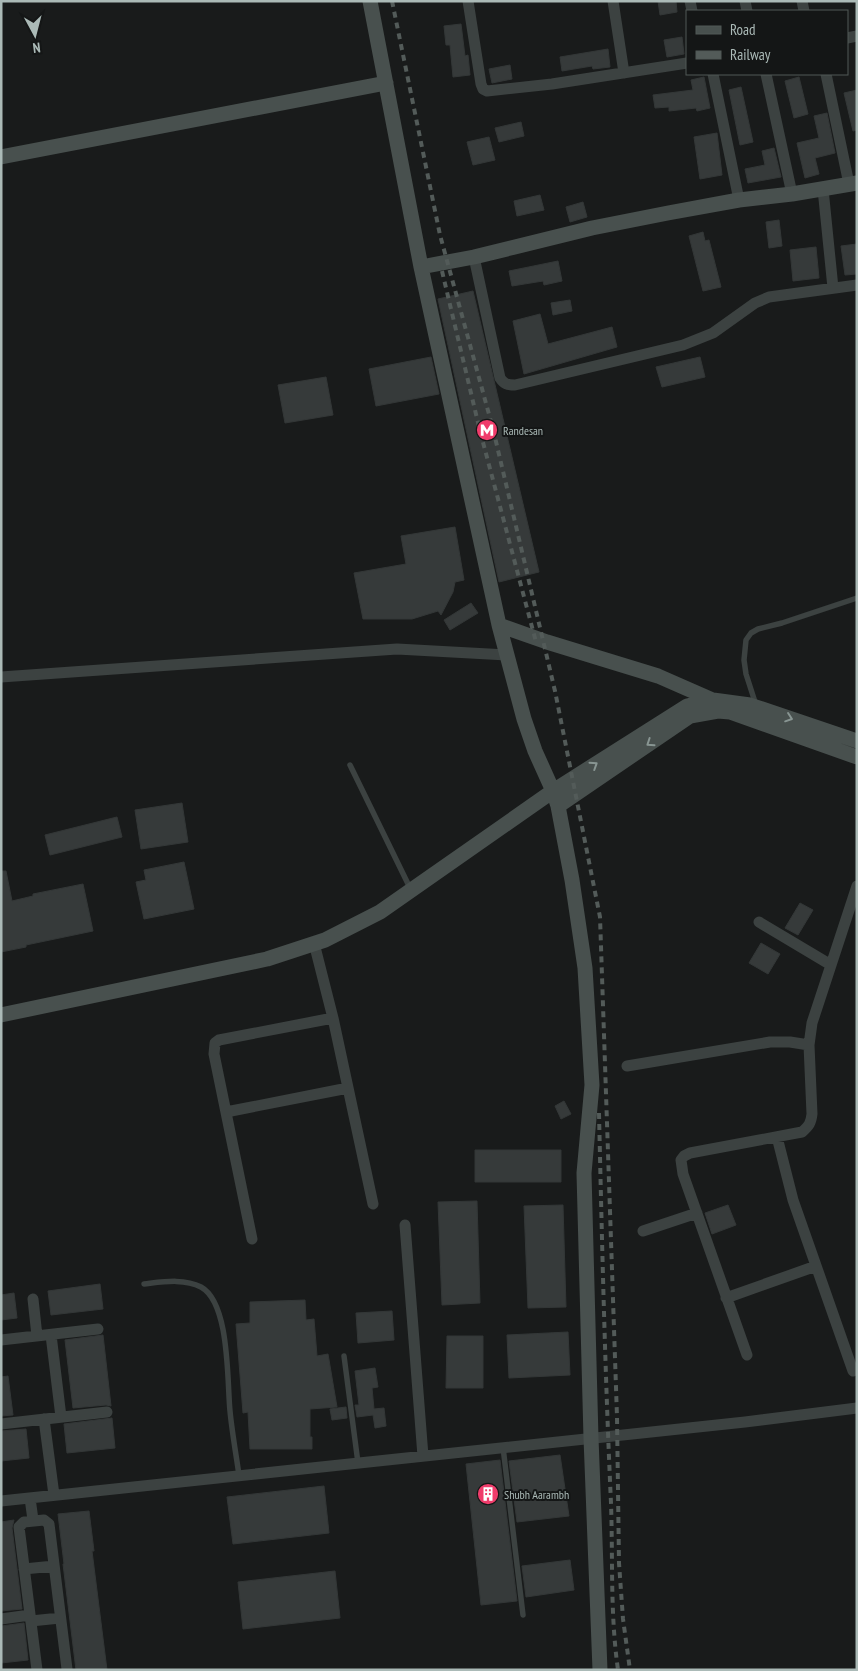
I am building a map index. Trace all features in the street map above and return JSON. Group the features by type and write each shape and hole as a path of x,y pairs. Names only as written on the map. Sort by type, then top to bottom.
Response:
{"street":[{"path":"370,1 421,267 499,625 532,743 556,798 572,880 585,968 592,1085 584,1173 591,1438 600,1670"},
{"path":"468,1 481,84 483,89 487,91 552,84 686,63"},
{"path":"613,1 624,73"},
{"path":"713,75 739,200"},
{"path":"766,75 792,194"},
{"path":"421,267 474,257 592,228 739,200 792,194 853,183 826,75"},
{"path":"1,157 386,82"},
{"path":"823,188 833,288"},
{"path":"474,257 500,378 508,385 515,385 682,345 714,333 755,303 769,297 857,285"},
{"path":"499,625 547,642 658,676 713,700 730,712"},
{"path":"1,677 397,649 507,656"},
{"path":"556,798 686,706 713,700 757,707 857,741"},
{"path":"1,1015 267,959 325,940 380,912 411,890 556,798 690,716 718,711 730,712 857,757"},
{"path":"747,1355 696,1213 681,1166 681,1160 684,1156 802,1132 808,1127 811,1122 809,1044 812,1023 857,886"},
{"path":"759,922 831,965"},
{"path":"314,943 333,1018 373,1204"},
{"path":"252,1239 214,1054 215,1043 219,1040 333,1018"},
{"path":"627,1066 770,1042 809,1044"},
{"path":"226,1112 348,1088"},
{"path":"777,1137 793,1200 854,1371"},
{"path":"643,1231 696,1213"},
{"path":"406,1226 423,1456"},
{"path":"726,1298 816,1266"},
{"path":"33,1299 37,1336"},
{"path":"1,1340 98,1329"},
{"path":"51,1334 61,1417"},
{"path":"1,1501 745,1422 857,1408"},
{"path":"1,1424 107,1412"},
{"path":"44,1419 54,1495"},
{"path":"30,1498 33,1520"},
{"path":"38,1670 19,1527 24,1522 33,1520 44,1520 49,1524 67,1669"},
{"path":"24,1569 54,1566"},
{"path":"1,1619 60,1618"}],"lane":[{"path":"757,707 746,674 744,660 746,640 751,633 758,629 857,598"},
{"path":"350,766 411,890"},
{"path":"144,1284 189,1282 203,1288 215,1302 223,1328 230,1409 239,1475"},
{"path":"344,1356 358,1462"},
{"path":"504,1447 524,1615"}],"building":[{"path":"658,1 676,1 677,12 660,15"},
{"path":"461,24 465,56 468,55 470,75 453,77 450,45 446,45 444,26"},
{"path":"682,37 684,54 667,57 664,40"},
{"path":"608,49 610,67 593,69 592,66 562,71 560,57"},
{"path":"510,65 512,79 492,83 489,69"},
{"path":"704,77 710,108 697,111 696,108 669,111 669,107 655,108 653,95 693,90 691,80"},
{"path":"799,77 808,114 794,118 785,81"},
{"path":"741,87 753,142 740,145 729,90"},
{"path":"857,90 857,130 853,131 844,93"},
{"path":"827,113 835,153 815,158 819,174 805,178 797,143 819,138 814,116"},
{"path":"521,122 524,136 499,142 495,128"},
{"path":"717,133 722,175 700,179 694,137"},
{"path":"489,137 495,160 473,165 467,142"},
{"path":"774,148 781,177 748,183 745,169 765,165 762,151"},
{"path":"540,195 544,210 517,216 514,201"},
{"path":"583,202 587,217 570,222 566,207"},
{"path":"779,220 782,246 769,248 766,222"},
{"path":"703,232 705,241 709,240 721,287 703,291 689,236"},
{"path":"857,244 857,274 845,275 841,246"},
{"path":"816,247 819,278 793,281 790,250"},
{"path":"558,261 562,281 544,285 543,281 512,286 509,271"},
{"name":"Randesan","path":"473,291 539,572 499,582 438,299"},
{"path":"570,300 572,311 553,315 551,303"},
{"path":"540,314 548,344 612,327 617,347 524,374 513,321"},
{"path":"431,357 439,394 376,406 369,369"},
{"path":"700,357 705,377 662,387 656,367"},
{"path":"326,377 333,415 285,423 278,385"},
{"path":"455,527 464,580 455,582 453,592 441,615 438,611 412,619 363,619 354,573 406,564 401,536"},
{"path":"471,603 478,613 450,630 444,620"},
{"path":"182,803 188,842 141,849 135,810"},
{"path":"117,817 122,837 50,855 45,835"},
{"path":"184,862 194,909 144,919 136,882 146,880 144,870"},
{"path":"1,871 6,871 12,901 33,896 33,894 83,884 93,931 1,952"},
{"path":"800,903 813,910 798,935 785,928"},
{"path":"761,943 780,954 768,974 749,963"},
{"path":"564,1101 571,1114 561,1119 555,1106"},
{"path":"475,1150 561,1150 561,1182 475,1182"},
{"path":"477,1201 480,1303 442,1305 438,1202"},
{"path":"563,1205 566,1307 528,1308 524,1206"},
{"path":"728,1205 736,1225 712,1234 705,1213"},
{"path":"100,1284 103,1309 51,1315 48,1291"},
{"path":"14,1293 17,1318 1,1320 1,1295"},
{"path":"305,1300 306,1320 314,1319 317,1356 328,1354 337,1407 310,1409 312,1449 250,1449 248,1412 243,1413 236,1324 250,1323 250,1302"},
{"path":"392,1311 394,1340 358,1343 356,1313"},
{"path":"568,1332 570,1375 509,1378 507,1335"},
{"path":"103,1335 111,1406 73,1408 65,1340"},
{"path":"447,1336 483,1336 483,1388 446,1388"},
{"path":"375,1368 378,1387 372,1388 374,1409 384,1408 386,1426 375,1428 373,1415 357,1417 355,1405 359,1405 355,1371"},
{"path":"8,1376 13,1415 1,1416 1,1377"},
{"path":"346,1407 347,1418 332,1420 330,1409"},
{"path":"112,1418 115,1448 67,1453 64,1424"},
{"path":"26,1429 29,1458 1,1461 1,1431"},
{"path":"560,1455 569,1516 517,1522 509,1461"},
{"path":"500,1460 517,1601 481,1605 466,1464"},
{"path":"324,1486 329,1533 233,1544 227,1497"},
{"path":"89,1511 94,1551 92,1551 107,1670 76,1670 63,1564 58,1514"},
{"path":"14,1520 12,1528 22,1609 1,1611 1,1522"},
{"path":"570,1560 574,1590 526,1597 522,1566"},
{"path":"335,1571 340,1618 243,1629 238,1582"},
{"path":"24,1623 28,1660 1,1663 1,1626"}],"railway":[{"path":"392,1 440,235 493,429 555,691 600,917 617,1417 619,1563 623,1619 630,1670"},
{"path":"442,271 480,431 536,642"},
{"path":"599,1113 613,1607 618,1670"}],"place":[{"name":"Randesan","path":"487,430"},
{"name":"Shubh Aarambh","path":"488,1494"}]}
